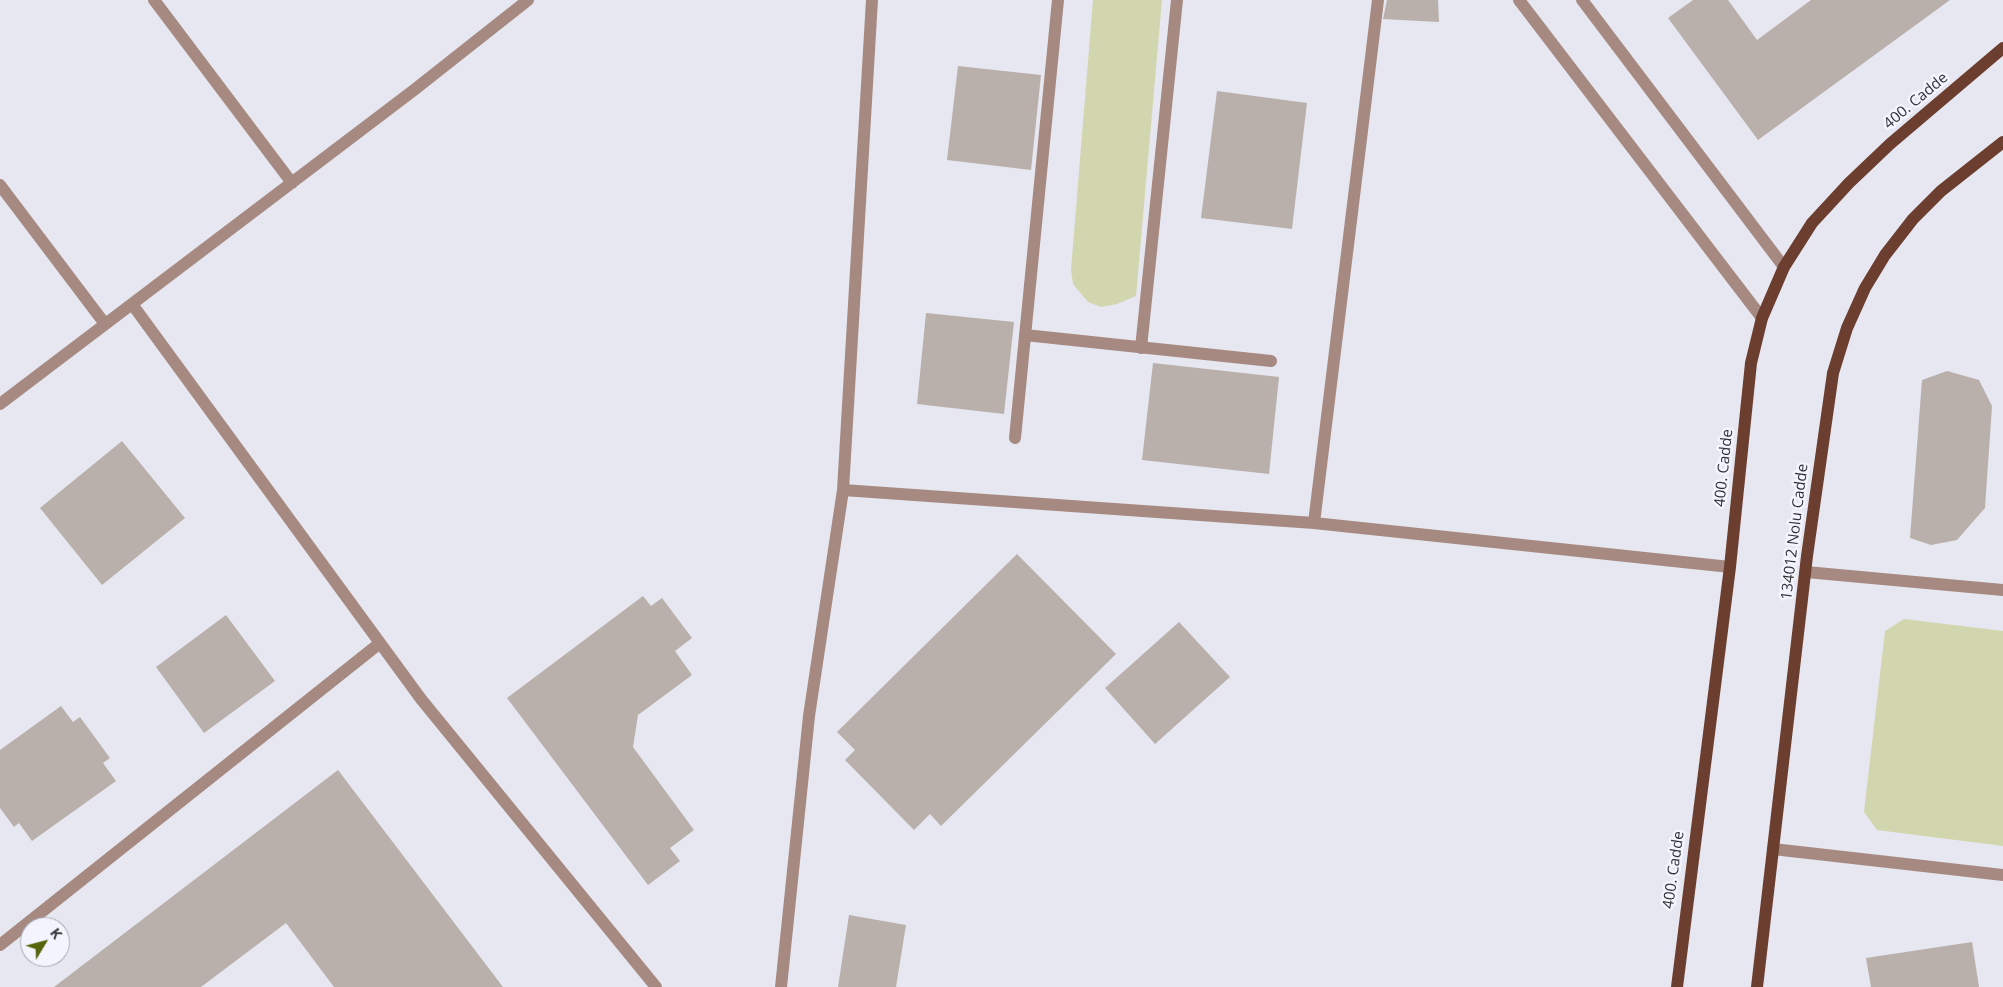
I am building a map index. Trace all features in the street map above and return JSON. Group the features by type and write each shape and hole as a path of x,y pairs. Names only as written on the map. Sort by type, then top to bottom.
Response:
{"main road":[{"name":"400. Cadde","path":"1676,987 1730,566 1751,363 1762,318 1784,267 1812,223 1848,183 1890,144 2003,48"},
{"name":"134012 Nolu Cadde","path":"1757,987 1806,572 1833,373 1850,320 1865,288 1885,255 1913,219 1941,191 2003,142"}],"street":[{"path":"154,0 292,183"},
{"path":"0,404 292,183 528,0"},
{"path":"781,987 809,716 844,490 872,0"},
{"path":"1014,438 1058,0"},
{"path":"1141,348 1178,0"},
{"path":"1314,523 1378,0"},
{"path":"1519,0 1762,318"},
{"path":"1582,0 1784,267"},
{"path":"0,185 105,324"},
{"path":"132,304 421,699 656,987"},
{"path":"1024,336 1271,361"},
{"path":"844,490 1314,523 1730,566"},
{"path":"1806,572 2003,590"},
{"path":"0,945 380,643"},
{"path":"1773,849 2003,875"}],"green space":[{"path":"1093,0 1162,0 1136,296 1117,304 1101,307 1088,302 1073,284 1071,270"},
{"path":"1904,619 2003,631 2003,846 1877,830 1864,812 1885,631"}],"building":[{"path":"1387,0 1438,0 1439,22 1383,19"},
{"path":"1693,0 1728,0 1757,40 1811,0 1950,0 1758,140 1668,18"},
{"path":"958,66 1041,75 1031,170 947,160"},
{"path":"1217,91 1307,103 1292,229 1201,218"},
{"path":"926,313 1014,322 1004,414 917,404"},
{"path":"1153,363 1279,377 1269,474 1142,460"},
{"path":"1947,371 1979,380 1992,406 1985,508 1957,540 1931,545 1910,538 1922,380"},
{"path":"122,441 185,518 102,585 40,508"},
{"path":"1017,554 1116,654 941,826 930,814 914,830 845,760 855,750 837,732"},
{"path":"643,596 651,606 662,598 692,638 675,651 692,675 638,715 633,747 694,830 670,848 680,861 648,885 507,698"},
{"path":"226,615 275,681 204,733 156,667"},
{"path":"1179,622 1230,677 1155,744 1105,688"},
{"path":"61,706 73,722 80,717 110,758 103,763 116,781 32,841 19,823 14,827 0,808 0,750"},
{"path":"338,770 503,987 334,987 286,923 201,987 54,987"},
{"path":"849,915 906,925 896,987 838,987"},
{"path":"1972,942 1979,987 1871,987 1866,958"}]}
